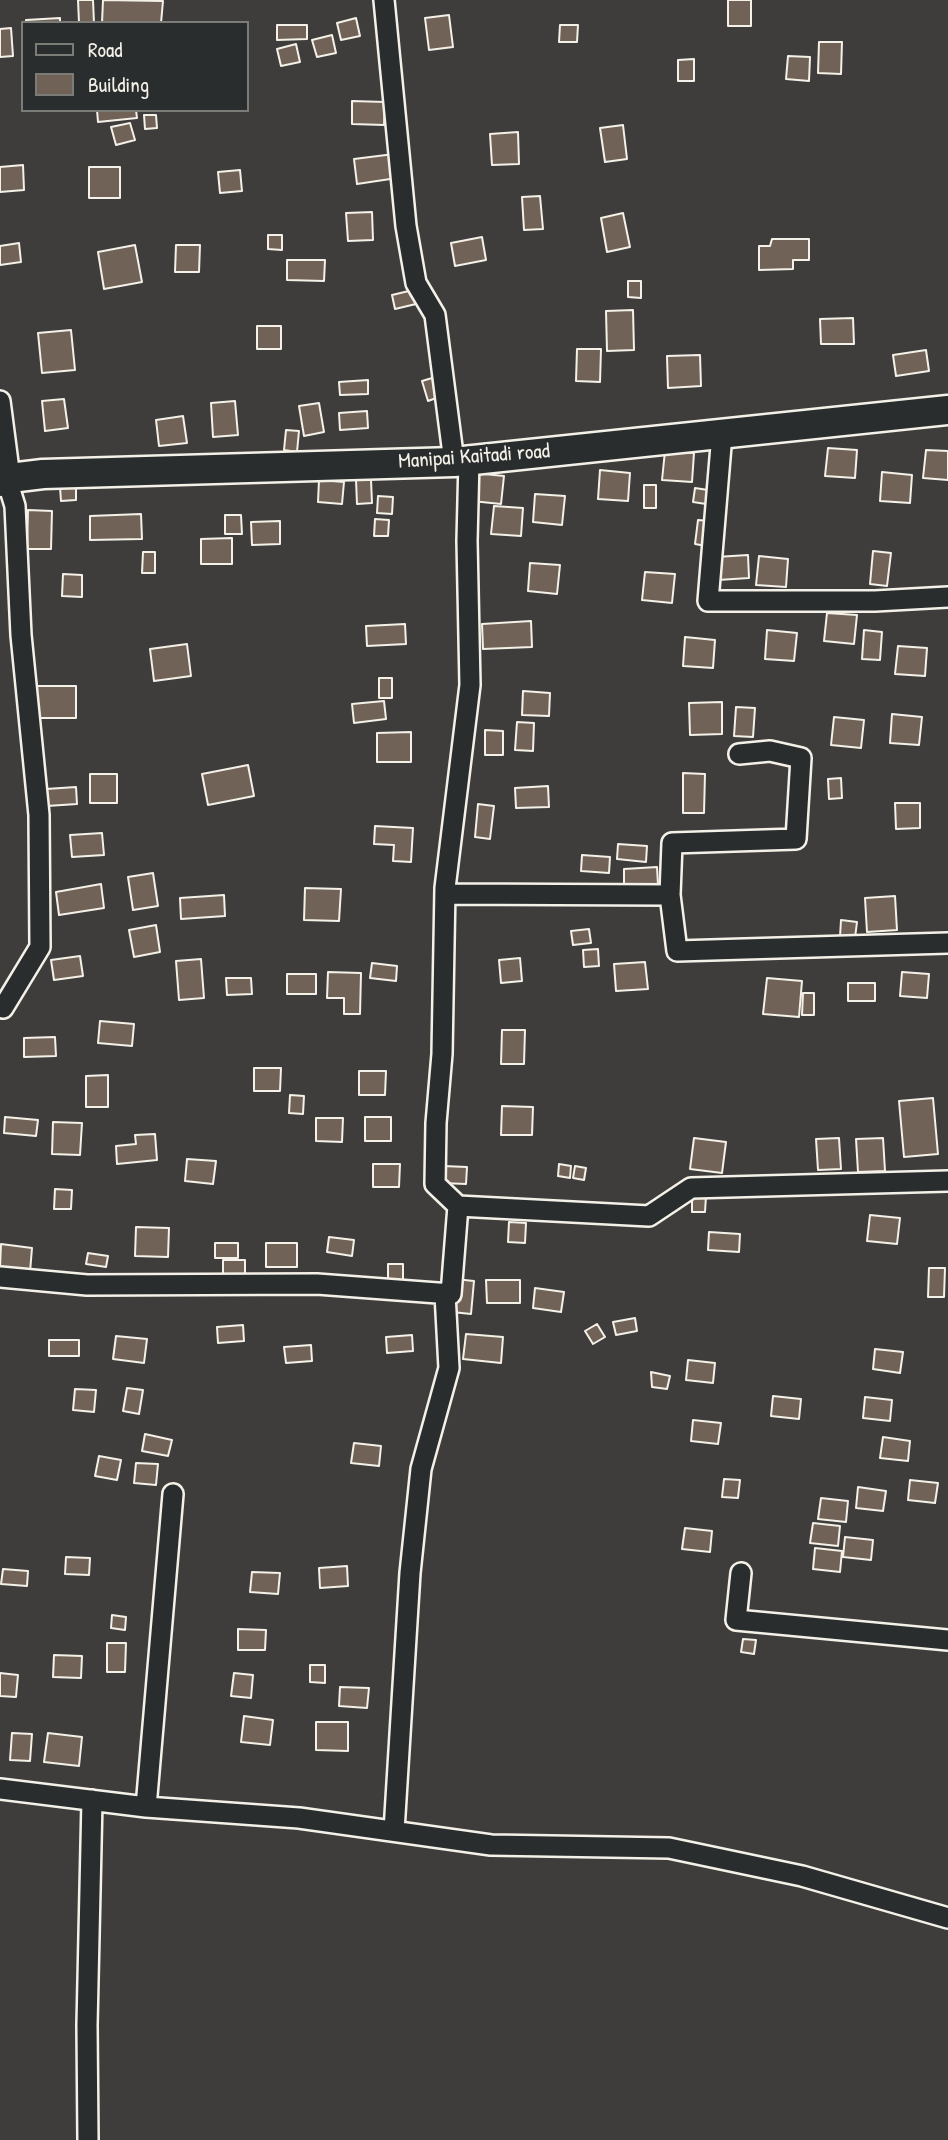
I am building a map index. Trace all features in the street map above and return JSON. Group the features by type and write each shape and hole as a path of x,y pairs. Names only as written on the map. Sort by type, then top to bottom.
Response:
{"main road":[{"name":"Manipai Kaitadi road","path":"6,480 57,473 461,461 948,410"}],"street":[{"path":"384,0 406,226 416,283 435,315 461,461 467,541 470,685 445,894 442,1054 436,1124 435,1184 458,1206 649,1216 691,1188 948,1181"},
{"path":"0,401 6,480 15,506 22,635 39,815 40,935 40,947 3,1009"},
{"path":"722,434 708,601 875,601 948,597"},
{"path":"740,754 770,751 800,758 796,839 673,843 670,895 677,951 948,943"},
{"path":"445,894 670,895"},
{"path":"0,1277 87,1285 317,1284 451,1294 458,1206"},
{"path":"394,1831 410,1573 421,1469 449,1368 445,1294"},
{"path":"146,1807 173,1494"},
{"path":"741,1573 736,1620 948,1640"},
{"path":"0,1789 146,1807 299,1818 491,1844 669,1847 802,1876 948,1918"},
{"path":"88,2140 87,2025 92,1800"}],"building":[{"path":"78,0 93,0 94,21 79,21"},
{"path":"103,0 163,1 161,21 102,21"},
{"path":"728,0 751,0 751,26 728,26"},
{"path":"449,15 453,47 429,50 425,18"},
{"path":"60,18 60,21 26,20"},
{"path":"356,18 360,36 341,40 337,23"},
{"path":"277,25 307,25 307,39 277,40"},
{"path":"560,25 578,25 577,42 559,42"},
{"path":"11,28 13,56 0,57 0,29"},
{"path":"332,35 336,53 317,57 312,40"},
{"path":"819,42 842,42 841,74 818,73"},
{"path":"296,44 300,62 281,66 277,49"},
{"path":"788,56 810,57 809,81 786,79"},
{"path":"694,59 694,81 678,81 678,60"},
{"path":"352,101 385,102 384,125 352,124"},
{"path":"97,112 136,112 137,118 98,122"},
{"path":"144,115 156,115 157,128 145,129"},
{"path":"130,123 135,140 116,145 111,127"},
{"path":"623,125 627,159 605,162 600,128"},
{"path":"518,132 519,164 492,165 490,134"},
{"path":"394,154 397,178 357,184 354,159"},
{"path":"23,165 24,190 0,192 0,167"},
{"path":"89,167 120,167 120,198 89,198"},
{"path":"240,170 242,191 220,193 218,172"},
{"path":"540,196 543,229 524,230 522,197"},
{"path":"372,212 373,240 348,241 346,213"},
{"path":"623,213 630,247 607,252 601,218"},
{"path":"268,235 282,235 282,250 268,249"},
{"path":"482,237 486,260 455,266 451,243"},
{"path":"772,239 809,239 809,260 793,260 793,269 759,270 759,246 770,246"},
{"path":"19,243 21,262 0,265 0,246"},
{"path":"135,245 142,282 104,289 98,252"},
{"path":"176,245 200,245 199,272 175,272"},
{"path":"287,260 325,260 324,281 287,280"},
{"path":"628,281 641,281 641,298 628,297"},
{"path":"413,290 416,304 395,309 392,295"},
{"path":"633,310 634,350 607,351 606,311"},
{"path":"853,318 854,344 821,344 820,319"},
{"path":"257,326 281,326 281,349 257,349"},
{"path":"71,330 75,370 42,373 38,333"},
{"path":"577,349 601,349 600,382 576,381"},
{"path":"926,350 929,371 896,376 893,355"},
{"path":"700,355 701,386 668,388 667,356"},
{"path":"432,378 439,397 428,401 422,381"},
{"path":"368,380 368,394 340,395 339,382"},
{"path":"64,399 68,428 45,431 42,401"},
{"path":"235,401 238,435 213,437 211,403"},
{"path":"319,403 324,432 304,436 299,406"},
{"path":"367,411 368,428 340,430 339,413"},
{"path":"183,416 187,443 159,446 156,420"},
{"path":"286,430 299,431 297,452 284,450"},
{"path":"828,448 857,450 855,478 825,476"},
{"path":"926,450 948,451 948,480 923,478"},
{"path":"665,451 694,453 692,482 662,480"},
{"path":"600,470 630,473 628,501 598,499"},
{"path":"882,472 912,475 910,503 880,501"},
{"path":"474,473 504,476 501,504 472,501"},
{"path":"319,480 344,482 342,504 318,502"},
{"path":"356,480 371,480 372,503 357,504"},
{"path":"644,485 656,485 656,508 644,508"},
{"path":"60,487 76,487 76,500 61,501"},
{"path":"695,488 708,490 706,504 693,502"},
{"path":"535,494 565,496 562,525 533,522"},
{"path":"378,496 393,497 392,514 377,513"},
{"path":"494,506 523,508 521,536 491,534"},
{"path":"28,510 52,511 51,549 27,549"},
{"path":"141,514 142,539 90,540 90,516"},
{"path":"225,515 241,515 242,534 225,534"},
{"path":"375,519 389,520 388,536 374,536"},
{"path":"698,520 710,521 706,546 695,544"},
{"path":"280,521 280,544 252,545 251,522"},
{"path":"232,538 232,564 201,564 201,539"},
{"path":"873,551 891,553 887,586 870,584"},
{"path":"143,552 155,552 155,573 142,573"},
{"path":"748,555 749,578 718,580 716,557"},
{"path":"759,556 788,559 786,587 756,585"},
{"path":"530,563 560,565 557,594 528,591"},
{"path":"645,572 675,574 672,603 642,600"},
{"path":"63,574 82,575 82,597 62,596"},
{"path":"827,613 857,615 854,644 824,641"},
{"path":"531,621 532,647 483,649 482,624"},
{"path":"405,624 406,644 367,646 366,626"},
{"path":"767,630 797,633 794,661 765,659"},
{"path":"864,630 882,632 880,660 862,659"},
{"path":"685,637 715,640 713,668 683,666"},
{"path":"187,644 191,676 154,681 150,649"},
{"path":"898,646 927,648 925,676 895,674"},
{"path":"379,678 392,678 392,698 379,698"},
{"path":"37,686 76,686 76,718 36,718"},
{"path":"523,691 550,693 549,716 522,715"},
{"path":"384,701 386,719 354,723 352,704"},
{"path":"722,702 722,734 690,735 689,703"},
{"path":"736,707 755,708 753,737 734,736"},
{"path":"892,714 922,717 919,745 890,743"},
{"path":"834,717 864,720 861,748 831,745"},
{"path":"517,722 534,723 533,751 515,750"},
{"path":"485,730 503,731 503,755 485,755"},
{"path":"411,732 411,762 377,762 377,733"},
{"path":"248,765 254,796 208,805 202,774"},
{"path":"683,773 705,774 704,813 683,813"},
{"path":"90,774 117,774 117,803 90,803"},
{"path":"841,778 842,798 829,799 828,779"},
{"path":"548,786 549,807 516,808 515,788"},
{"path":"76,787 77,804 47,806 46,789"},
{"path":"895,803 920,803 920,828 896,829"},
{"path":"478,804 494,806 490,839 475,837"},
{"path":"375,826 413,828 411,862 393,861 394,845 374,844"},
{"path":"102,833 104,855 72,857 70,835"},
{"path":"618,844 647,846 646,862 617,859"},
{"path":"582,855 610,857 609,873 581,871"},
{"path":"657,867 658,885 624,887 624,869"},
{"path":"153,873 158,906 133,910 128,877"},
{"path":"101,884 104,908 59,915 56,892"},
{"path":"305,888 341,889 339,921 304,920"},
{"path":"224,895 225,916 181,919 180,898"},
{"path":"895,896 897,930 867,932 865,898"},
{"path":"841,920 857,922 855,938 840,937"},
{"path":"156,925 160,952 134,957 129,930"},
{"path":"589,929 591,943 573,945 571,931"},
{"path":"598,949 599,966 584,967 583,950"},
{"path":"80,956 83,976 54,980 51,960"},
{"path":"520,958 522,981 501,983 499,960"},
{"path":"201,959 204,998 179,1000 176,961"},
{"path":"645,962 648,989 616,991 614,964"},
{"path":"372,963 397,966 396,981 370,978"},
{"path":"328,972 361,973 360,1014 344,1014 344,998 327,998"},
{"path":"902,972 929,974 927,998 900,996"},
{"path":"287,974 316,974 316,994 287,994"},
{"path":"226,978 251,978 252,994 227,995"},
{"path":"767,978 802,981 799,1017 763,1014"},
{"path":"848,983 875,983 875,1001 848,1001"},
{"path":"803,993 814,993 814,1015 802,1015"},
{"path":"100,1021 134,1024 132,1046 98,1043"},
{"path":"502,1030 525,1030 524,1064 501,1064"},
{"path":"55,1037 56,1056 24,1057 24,1038"},
{"path":"254,1068 281,1068 280,1091 254,1091"},
{"path":"359,1071 386,1071 385,1095 359,1095"},
{"path":"108,1075 108,1107 86,1107 86,1076"},
{"path":"290,1095 304,1096 303,1114 289,1113"},
{"path":"933,1098 938,1154 904,1157 899,1101"},
{"path":"502,1106 533,1107 532,1135 501,1135"},
{"path":"5,1117 38,1120 36,1136 4,1133"},
{"path":"365,1117 391,1117 391,1141 365,1141"},
{"path":"316,1118 343,1118 342,1142 316,1141"},
{"path":"53,1122 82,1123 80,1155 52,1154"},
{"path":"155,1134 157,1160 117,1164 116,1146 136,1144 135,1135"},
{"path":"694,1138 726,1142 722,1173 690,1169"},
{"path":"839,1138 841,1169 818,1170 816,1139"},
{"path":"883,1138 885,1171 858,1172 856,1139"},
{"path":"187,1159 216,1161 213,1184 185,1181"},
{"path":"373,1164 400,1164 399,1187 373,1187"},
{"path":"559,1164 571,1166 570,1178 558,1176"},
{"path":"443,1166 467,1167 466,1184 442,1183"},
{"path":"575,1166 586,1168 584,1180 573,1178"},
{"path":"55,1189 72,1190 71,1209 54,1209"},
{"path":"692,1196 706,1196 705,1212 692,1212"},
{"path":"870,1215 900,1218 897,1244 867,1241"},
{"path":"509,1222 526,1223 525,1243 508,1242"},
{"path":"136,1227 169,1228 168,1257 135,1256"},
{"path":"709,1232 740,1234 739,1252 708,1250"},
{"path":"329,1237 354,1240 352,1256 327,1252"},
{"path":"215,1243 238,1243 238,1258 215,1258"},
{"path":"266,1243 297,1243 297,1267 266,1267"},
{"path":"1,1244 32,1248 30,1272 0,1268"},
{"path":"88,1253 108,1256 106,1267 86,1264"},
{"path":"223,1260 245,1260 245,1278 223,1278"},
{"path":"388,1264 403,1264 403,1281 388,1281"},
{"path":"929,1268 945,1268 944,1297 928,1297"},
{"path":"455,1279 474,1281 471,1314 452,1312"},
{"path":"486,1280 520,1280 520,1303 487,1303"},
{"path":"535,1288 564,1292 561,1312 533,1308"},
{"path":"635,1318 637,1331 616,1335 613,1322"},
{"path":"597,1324 605,1337 593,1344 585,1331"},
{"path":"243,1325 244,1341 218,1343 217,1327"},
{"path":"466,1334 503,1337 501,1363 463,1359"},
{"path":"412,1335 413,1351 387,1353 386,1337"},
{"path":"116,1336 147,1339 144,1363 113,1359"},
{"path":"49,1340 79,1340 79,1356 49,1356"},
{"path":"311,1345 312,1361 286,1363 284,1347"},
{"path":"875,1349 903,1352 900,1373 873,1369"},
{"path":"688,1360 715,1363 713,1383 686,1380"},
{"path":"651,1372 670,1376 667,1389 652,1387"},
{"path":"127,1388 143,1390 139,1414 123,1411"},
{"path":"75,1389 96,1390 94,1412 73,1410"},
{"path":"773,1396 801,1399 799,1419 771,1416"},
{"path":"865,1397 892,1400 890,1421 863,1418"},
{"path":"693,1420 721,1423 718,1444 691,1441"},
{"path":"145,1434 172,1440 168,1456 142,1451"},
{"path":"883,1437 910,1441 908,1461 880,1458"},
{"path":"354,1443 381,1446 379,1466 351,1463"},
{"path":"99,1456 121,1460 117,1480 95,1476"},
{"path":"136,1463 158,1464 156,1485 134,1483"},
{"path":"724,1479 740,1480 738,1498 722,1497"},
{"path":"910,1480 938,1483 935,1503 908,1500"},
{"path":"858,1487 886,1491 883,1511 856,1508"},
{"path":"821,1498 848,1501 846,1522 818,1519"},
{"path":"813,1523 840,1526 838,1546 810,1543"},
{"path":"685,1528 712,1531 710,1552 682,1549"},
{"path":"845,1537 873,1540 871,1560 843,1557"},
{"path":"815,1548 842,1551 840,1572 813,1569"},
{"path":"66,1557 90,1558 89,1575 65,1574"},
{"path":"347,1566 348,1586 320,1588 319,1568"},
{"path":"3,1569 28,1571 27,1586 1,1584"},
{"path":"252,1572 280,1573 278,1594 250,1592"},
{"path":"112,1615 126,1617 125,1630 111,1628"},
{"path":"238,1629 266,1630 265,1650 238,1650"},
{"path":"743,1639 756,1640 754,1654 741,1652"},
{"path":"107,1643 126,1643 125,1672 107,1672"},
{"path":"54,1655 82,1656 81,1678 53,1677"},
{"path":"310,1665 325,1665 325,1683 310,1682"},
{"path":"0,1673 18,1675 16,1697 0,1696"},
{"path":"234,1673 253,1675 251,1698 231,1696"},
{"path":"340,1687 369,1688 367,1708 339,1706"},
{"path":"244,1716 273,1720 270,1745 241,1742"},
{"path":"316,1722 348,1722 348,1751 316,1750"},
{"path":"12,1733 32,1734 30,1761 10,1760"},
{"path":"48,1733 82,1737 79,1766 44,1762"}]}
